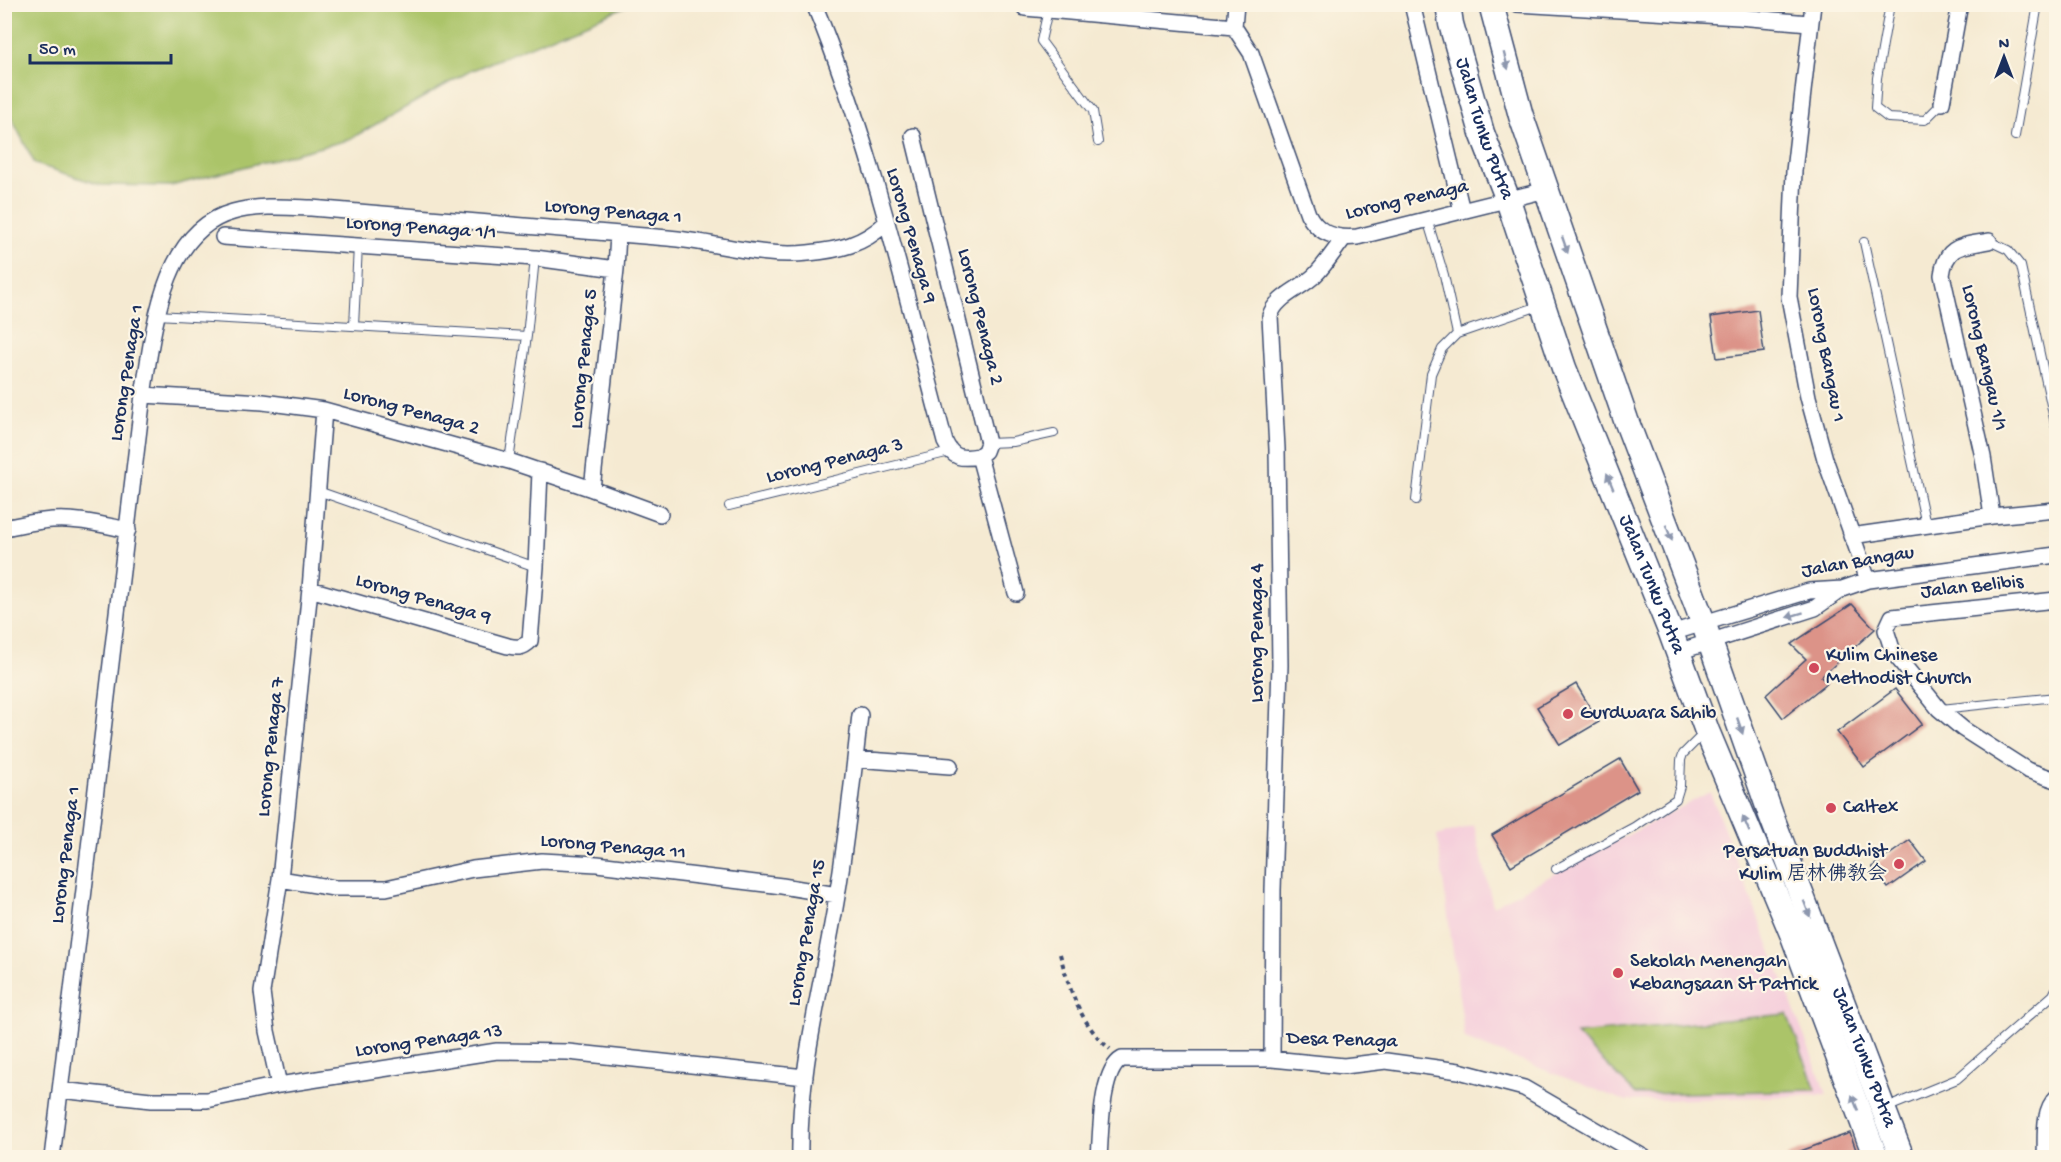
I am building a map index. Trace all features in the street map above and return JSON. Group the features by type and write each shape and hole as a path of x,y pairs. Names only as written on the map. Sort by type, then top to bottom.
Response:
{"main road":[{"name":"Jalan Tunku Putra","path":"1448,4 1451,24 1482,132 1508,200 1564,368 1707,731 1793,936 1876,1158"},
{"name":"Jalan Tunku Putra","path":"1491,4 1521,116 1626,420 1706,632 1771,815 1902,1158"}],"street":[{"name":"Lorong Penaga 9","path":"814,4 837,60 886,224 945,442 950,452"},
{"path":"1022,4 1025,8 1048,7 1234,27 1236,4"},
{"path":"1412,4 1462,211"},
{"path":"1517,4 1740,11 1809,22"},
{"name":"Lorong Bangau 1","path":"1813,4 1809,22 1794,171 1789,297 1808,397 1851,536 1868,580"},
{"path":"1942,103 1960,4"},
{"name":"Lorong Penaga","path":"1234,27 1251,53 1308,214 1312,223 1321,232 1344,238 1357,237 1546,189"},
{"name":"Lorong Penaga 2","path":"913,136 1016,593"},
{"name":"Lorong Penaga 1","path":"52,1158 143,395 158,307 173,270 190,240 201,228 233,212 272,207 310,208 677,239 759,252 806,253 850,247 873,236 886,224"},
{"name":"Lorong Penaga 5","path":"592,489 618,234"},
{"name":"Lorong Penaga 1/1","path":"223,237 535,258 616,269"},
{"name":"Lorong Penaga 4","path":"1272,1059 1273,890 1280,665 1277,449 1270,316 1273,308 1282,299 1314,276 1344,238"},
{"name":"Lorong Bangau 1/1","path":"1989,241 1957,248 1944,260 1942,274 1983,458 1992,516"},
{"name":"Lorong Penaga 2","path":"143,395 263,402 324,410 508,460 660,514"},
{"name":"Lorong Penaga 7","path":"279,1085 267,1031 262,992 280,879 310,589 324,410"},
{"path":"950,452 955,456 963,457 983,450"},
{"path":"536,567 540,471"},
{"path":"1851,536 1992,516 2056,510"},
{"path":"4,528 53,520 74,520 128,530"},
{"name":"Jalan Bangau","path":"1674,643 1706,632 1737,612 1809,591 1842,589 1868,580 2056,555"},
{"name":"Lorong Penaga 9","path":"310,589 519,648 530,641 536,567"},
{"path":"1706,632 1743,631 1815,608 1842,589"},
{"path":"1691,592 1704,606 1737,612"},
{"name":"Jalan Belibis","path":"1940,709 1893,652 1886,630 1892,617 2056,600"},
{"path":"1720,671 1723,654 1729,643 1743,631"},
{"path":"1940,709 1963,729 2026,770 2056,780"},
{"name":"Lorong Penaga 15","path":"800,1158 804,1077 837,896 860,715"},
{"path":"855,759 950,766"},
{"name":"Lorong Penaga 11","path":"280,879 334,888 386,888 473,869 542,861 597,864 666,872 782,886 837,896"},
{"name":"Lorong Penaga 13","path":"60,1090 151,1100 207,1100 279,1085 497,1051 568,1052 804,1077"},
{"path":"1099,1158 1107,1080 1116,1062 1122,1059"},
{"name":"Desa Penaga","path":"1122,1059 1272,1059 1344,1066 1386,1062 1470,1073 1524,1088 1645,1158"},
{"path":"2045,1158 2046,1124 2052,1103 2056,1098"}],"lane":[{"path":"1890,4 1877,78 1875,108 1888,118 1925,120 1942,103"},
{"path":"2015,136 2037,4"},
{"path":"1048,7 1041,41 1093,111 1098,142"},
{"path":"1427,219 1444,274 1457,334"},
{"path":"1989,241 2007,250 2021,266 2056,428"},
{"path":"1864,242 1926,525"},
{"path":"354,326 358,246"},
{"path":"508,460 527,336 535,258"},
{"path":"1416,500 1431,374 1442,349 1457,334 1543,304"},
{"path":"157,315 527,336"},
{"path":"983,450 1054,434"},
{"name":"Lorong Penaga 3","path":"729,506 950,452"},
{"path":"318,491 536,567"},
{"path":"1940,709 2056,697"},
{"path":"1556,869 1634,827 1676,799 1680,786 1683,754 1707,731"},
{"path":"1884,1108 1957,1079 2053,995 2056,989"}],"path":[{"path":"1060,954 1066,977 1084,1019 1100,1041 1122,1059"}],"shaded area":[{"name":"Sekolah Menengah Kebangsaan St Patrick","path":"1710,792 1827,1095 1625,1101 1465,1039 1437,836 1474,825 1493,906"}],"green space":[{"path":"4,5 629,5 470,71 348,140 171,186 101,185 35,164 5,105"},
{"path":"1787,1014 1816,1090 1636,1094 1576,1034"}],"building":[{"path":"1758,310 1764,352 1717,358 1711,317"},
{"name":"Kulim Chinese Methodist Church","path":"1852,604 1875,629 1821,677 1827,683 1783,718 1766,695 1806,659 1791,644"},
{"name":"Gurdwara Sahib","path":"1576,684 1599,722 1560,745 1537,707"},
{"path":"1895,689 1922,724 1864,767 1837,732"},
{"path":"1620,759 1638,790 1511,866 1492,835"},
{"name":"Persatuan Buddhist Kulim 居林佛教会","path":"1910,840 1926,861 1888,888 1872,867"},
{"path":"1850,1133 1859,1158 1788,1158 1787,1156"}],"place":[{"name":"Kulim Chinese Methodist Church","path":"1814,668"},
{"name":"Gurdwara Sahib","path":"1568,714"},
{"name":"Caltex","path":"1831,808"},
{"name":"Persatuan Buddhist Kulim 居林佛教会","path":"1899,864"},
{"name":"Sekolah Menengah Kebangsaan St Patrick","path":"1618,973"}]}
